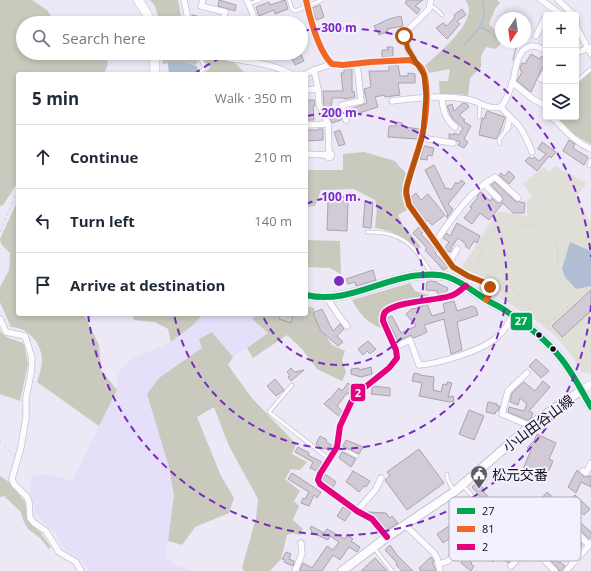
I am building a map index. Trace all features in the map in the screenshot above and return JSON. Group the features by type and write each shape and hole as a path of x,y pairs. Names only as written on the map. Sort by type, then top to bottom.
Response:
{"main road":[{"path":"138,0 148,16"},
{"path":"154,60 155,72"},
{"path":"308,295 327,298 356,293 402,278 432,275 448,277 466,286 512,315 553,349 565,363 591,407"},
{"name":"小山田谷山線","path":"345,570 373,547 454,492 542,416 582,390"}],"street":[{"path":"202,0 201,6 225,12 224,16"},
{"path":"541,0 557,12"},
{"path":"558,0 571,12"},
{"path":"248,2 253,16"},
{"path":"184,3 187,16"},
{"path":"307,3 313,29 332,64"},
{"path":"431,3 425,14 404,34 408,49 424,75 426,96 422,138 408,181 406,194 412,212 436,241 453,267 486,283 492,290 486,300"},
{"path":"548,12 551,8"},
{"path":"536,36 543,22"},
{"path":"579,31 590,50 579,52"},
{"path":"501,107 512,82 516,63 520,54 525,48 533,46 543,49"},
{"path":"244,60 279,68 287,72"},
{"path":"308,73 332,64 343,65 390,60 410,60 415,62"},
{"path":"346,120 342,105 361,101 357,63"},
{"path":"308,154 328,154 328,124 319,104 314,70"},
{"path":"541,80 543,76"},
{"path":"512,82 533,99 543,104"},
{"path":"308,90 318,89"},
{"path":"392,101 426,96 468,99 489,108 501,107"},
{"path":"442,98 443,108 448,121 455,127"},
{"path":"501,107 519,126 532,152"},
{"path":"507,130 510,118"},
{"path":"555,120 571,137 583,145 591,148"},
{"path":"308,125 328,124"},
{"path":"422,138 453,143"},
{"path":"436,241 455,214 485,183 495,177 518,198"},
{"path":"485,183 487,187 499,198"},
{"path":"450,261 458,249"},
{"path":"387,537 372,519 357,511 320,484 318,480 337,446 340,426 352,399 358,392 385,372 394,362 398,354 383,321 383,316 385,313 391,309 410,303 452,296 466,286"},
{"path":"327,298 347,326"},
{"path":"395,347 410,340 419,365 448,359 496,338 504,329 512,315"},
{"path":"0,320 6,332 25,336 32,358 31,380 26,398 26,417 21,447 12,479 14,484 27,497 29,502 30,518 34,523 46,531 59,552 76,562 81,571"},
{"path":"527,373 508,391 502,414 526,424 527,428"},
{"path":"582,390 591,384"},
{"path":"583,471 586,473 591,463"},
{"path":"357,511 376,489 380,478"},
{"path":"405,525 434,553 437,558 440,571"},
{"path":"581,534 590,543 581,553"},
{"path":"296,571 302,554 301,543"},
{"path":"439,564 449,561"},
{"path":"511,566 516,561"},
{"path":"545,561 555,571"},
{"path":"566,571 573,562"}],"lane":[{"path":"248,2 260,0"},
{"path":"289,0 292,10 295,11 307,3 322,0"},
{"path":"184,3 185,16"},
{"path":"431,3 442,15"},
{"path":"200,60 204,65 204,69 200,72"},
{"path":"579,79 591,69"},
{"path":"479,117 480,104"},
{"path":"500,144 499,140 507,130"},
{"path":"590,166 591,160"},
{"path":"367,232 387,233 412,246 422,256 432,275"},
{"path":"292,385 269,412 329,459"},
{"path":"337,446 357,456"},
{"path":"447,474 447,478 454,492"},
{"path":"463,484 473,497"},
{"path":"373,547 392,571"}],"path":[{"path":"0,232 16,195"},
{"path":"504,224 538,228 550,232 555,238 559,278 574,291 575,298 554,318 548,322 542,321 533,313 519,295 490,276 477,268 480,256 494,231 504,224"},
{"path":"486,283 490,276"},
{"path":"0,441 17,460"}],"shaded area":[{"path":"0,0 32,0 47,10 51,16 16,16 16,60 107,60 108,64 105,72 16,72 16,185 3,205 0,206"},
{"path":"150,0 178,0 181,16 158,16 155,6"},
{"path":"465,0 497,0 500,3 495,9 489,24 495,30 495,48 497,48 496,49 486,47 481,56 481,67 470,78 468,96 461,94 440,95 439,81 448,81 450,69 429,73 425,66 445,48 459,32 468,17 468,6"},
{"path":"163,60 196,60 198,62 195,65 180,61 163,64"},
{"path":"204,60 226,60 236,64 243,72 205,72 210,68"},
{"path":"591,71 591,144 573,134 558,120 579,120 579,81"},
{"path":"364,152 395,161 407,174 403,194 407,210 398,215 402,224 421,247 417,249 398,235 375,228 377,208 375,200 354,189 321,190 315,206 308,207 308,170 343,170 343,154"},
{"path":"555,166 585,182 586,184 576,197 591,223 591,374 582,372 563,345 543,326 514,306 499,298 503,293 497,288 494,282 461,268 498,211 527,216 527,201 532,197 523,184 544,167 549,172"},
{"path":"16,204 16,316 85,316 99,345 101,370 117,390 99,426 37,382 42,363 42,356 38,344 29,334 18,328 11,327 0,302 0,287 9,270 10,253 1,244 0,239"},
{"path":"308,240 340,241 341,274 330,268 308,267"},
{"path":"410,283 415,291 434,297 407,302 383,310 380,314 381,328 364,317 352,300"},
{"path":"308,306 314,308 318,323 332,345 345,351 342,360 346,372 342,381 317,369 302,349 287,335 253,358 247,348 268,333 252,319 256,316 308,316"},
{"path":"133,316 201,316 193,325 171,342 168,329 155,322 134,320"},
{"path":"201,316 256,316 252,319 268,333 233,357 212,332 202,348 159,378 169,467 174,496 172,522 166,548 166,557 174,564 194,571 89,571 85,564 62,546 54,531 36,515 30,491 33,475 51,475 72,481 117,390 118,375 124,366 134,358 171,342 193,325"},
{"path":"0,331 2,334 24,344 28,364 20,401 0,394"},
{"path":"212,332 233,357 228,365 251,397 296,444 292,454 307,462 300,470 291,469 285,479 300,491 294,501 299,506 293,520 303,529 300,535 292,533 287,535 281,559 270,571 244,571 242,568 256,518 258,499 229,446 214,407 197,417 221,476 234,498 229,513 195,527 182,545 168,541 174,496 169,467 147,394 159,378 202,348 199,339"},
{"path":"0,476 9,482 25,502 30,524 40,532 51,547 49,549 40,538 28,529 21,512 4,496 0,497"}],"water":[{"path":"180,61 197,66 198,72 169,72 168,63"},
{"path":"570,242 591,251 591,286 576,289 565,277 562,269"}],"building":[{"path":"219,0 236,5 235,11 218,6"},
{"path":"285,0 288,9 275,14 274,10 259,16 256,7 269,2 270,5"},
{"path":"407,0 423,0 415,6 420,9 417,14 405,3"},
{"path":"320,5 324,17 316,20 312,8"},
{"path":"462,9 466,15 457,21 460,24 447,39 436,28 443,23 447,26 455,17 454,15"},
{"path":"401,16 403,26 387,29 388,31 379,35 374,26 389,19"},
{"path":"387,47 393,47 393,57 382,57 382,50 388,50"},
{"path":"531,54 540,59 543,56 543,68 531,92 517,81 522,72 520,67 522,63 525,64"},
{"path":"292,60 304,60 304,61 295,65"},
{"path":"389,65 398,65 400,76 408,76 408,73 415,74 415,83 398,83 400,95 385,97 384,95 375,97 378,107 350,116 348,110 367,103 364,89 371,87 369,71 389,71"},
{"path":"344,69 352,69 352,92 354,91 355,97 345,99 332,98 331,103 335,116 340,115 341,120 332,123 324,106 323,91 343,91 341,73 344,73"},
{"path":"308,100 314,100 314,120 308,120"},
{"path":"463,103 466,103 469,107 459,115 465,120 463,121 471,126 464,139 468,142 464,148 458,145 460,142 449,138 449,134 454,135 454,133 459,135 463,128 452,118 447,106 452,104 454,111"},
{"path":"487,111 505,117 496,139 479,135 482,118 484,119"},
{"path":"396,122 402,123 402,126 405,127 419,129 417,139 388,137 389,126 396,126"},
{"path":"323,129 323,140 308,141 308,130"},
{"path":"340,130 345,144 339,146 334,132"},
{"path":"569,140 575,144 573,148 588,157 584,165 563,151"},
{"path":"542,142 556,152 551,158 549,156 537,171 525,161 529,157 532,159 534,157 539,161 546,154 538,149"},
{"path":"424,146 434,148 432,156 428,155 427,160 420,159"},
{"path":"434,165 446,189 448,188 451,190 456,182 458,184 461,180 465,183 448,204 453,209 447,218 446,216 448,215 425,170"},
{"path":"509,171 515,177 509,184 499,175 501,173 504,176"},
{"path":"495,182 515,201 525,203 524,213 513,213 503,203 489,220 480,213 472,224 464,218 472,208 470,207 481,192 490,201 492,198 496,202 500,203 503,200 502,196 491,185"},
{"path":"416,193 421,200 428,194 445,215 432,225 428,220 426,222 413,203 411,197"},
{"path":"328,201 348,201 347,231 327,230"},
{"path":"365,201 373,202 371,228 363,227"},
{"path":"457,223 480,236 477,243 474,241 469,249 465,246 466,244 458,238 450,252 448,252 445,248 449,242 443,238 447,233 450,236"},
{"path":"419,227 423,232 421,234 437,251 435,253 448,267 444,270 425,250 427,248 413,233"},
{"path":"373,270 376,280 356,286 355,282 348,284 346,279"},
{"path":"427,282 437,282 448,288 446,293 439,294 437,293 438,291 426,290"},
{"path":"591,290 591,311 562,337 552,326"},
{"path":"454,301 457,311 472,306 476,308 478,315 457,322 462,350 451,354 444,319 424,325 427,332 421,335 413,338 411,335 398,341 387,320 387,318 392,316 401,333 416,326 406,314 413,308 414,309 427,304 432,316 445,312 443,304"},
{"path":"322,309 333,331 340,324 344,329 337,336 343,342 338,346 321,331 318,325 313,313"},
{"path":"280,316 293,316 291,323 279,319"},
{"path":"368,341 376,349 370,354 367,351 363,355 358,349"},
{"path":"536,359 549,371 541,378 529,366"},
{"path":"371,367 372,374 361,377 351,374 351,369 359,368 359,370"},
{"path":"291,368 295,372 304,370 291,381 287,372"},
{"path":"414,373 434,377 433,390 441,392 443,384 447,385 447,382 452,383 448,397 453,396 454,401 449,402 419,396 422,383 412,381"},
{"path":"275,379 284,390 276,396 267,386"},
{"path":"543,381 550,387 529,411 533,413 531,418 528,420 508,412 509,407 524,411 527,404 520,398 518,405 510,402 512,393 524,382 535,391"},
{"path":"348,383 353,387 352,391 349,394 347,393 337,406 342,411 340,417 324,404 339,388 342,391"},
{"path":"373,386 390,388 390,396 371,394"},
{"path":"488,402 500,406 495,414 486,412"},
{"path":"469,410 484,416 474,440 459,434"},
{"path":"537,434 556,443 549,459 553,461 545,479 523,469 531,450 527,448 534,441"},
{"path":"320,436 333,446 330,451 324,448 323,449 316,444"},
{"path":"346,440 363,447 359,454 343,446"},
{"path":"298,447 309,453 308,455 322,462 317,471 310,468 313,462 295,452"},
{"path":"419,449 444,483 407,510 385,480 390,476 387,472"},
{"path":"342,452 356,459 351,467 339,458"},
{"path":"503,470 513,476 508,483 499,477"},
{"path":"577,470 584,477 591,476 591,487 581,482 576,493 568,487"},
{"path":"353,471 370,481 366,487 364,486 359,492 346,482"},
{"path":"292,473 321,492 317,498 314,495 309,506 301,503 303,498 305,499 309,492 288,479"},
{"path":"325,474 336,482 332,488 323,481"},
{"name":"松元交番","path":"478,482 489,497 481,497 472,487"},
{"path":"547,492 552,497 548,497 543,497"},
{"path":"581,501 590,509 584,515 581,512"},
{"path":"343,507 351,512 345,521 337,516"},
{"path":"368,512 386,513 390,518 392,516 398,523 387,530 375,516"},
{"path":"581,523 591,532 591,537 589,539 581,531"},
{"path":"311,526 324,533 327,529 345,539 347,535 353,539 351,541 360,547 357,552 349,547 340,560 333,555 322,571 301,571 300,570 303,563 312,568 327,546 333,550 339,542 330,536 328,540 311,532"},
{"path":"449,526 449,539 443,543 437,534"},
{"path":"390,545 397,555 413,571 402,571 396,565 397,563 385,550"},
{"path":"286,552 291,554 289,559 294,561 293,566 284,562 285,560 282,559"},
{"path":"431,557 436,571 421,571 419,568"},
{"path":"375,558 387,571 361,571"},
{"path":"462,561 470,561 474,566 471,571 461,563"},
{"path":"551,561 560,562 565,566 562,571 559,571"}],"waterway":[{"path":"463,45 473,36 483,19 484,7 482,0"},
{"path":"480,27 495,36"},
{"path":"513,60 516,48"}],"transit line":[{"name":"81","path":"306,0 312,25 319,43 332,64 343,65 410,60 417,63 422,69 427,92 426,111 422,136 407,186 406,194 409,205 453,267 468,276 488,284 492,290 486,300"},
{"name":"27","path":"308,295 334,297 347,295 412,276 435,275 448,277 463,284 503,309 540,336 564,362 591,407"},
{"name":"2","path":"387,537 372,519 357,511 320,484 318,480 320,474 337,447 340,426 354,396 389,368 397,358 396,350 383,321 383,315 385,312 391,308 407,303 443,298 456,293 466,286"}],"place":[{"name":"松元交番","path":"479,489"}],"route":[{"path":"404,36 408,49 424,75 426,96 423,134 406,189 409,205 412,212 436,241 453,267 468,276 488,284 490,287"}]}
